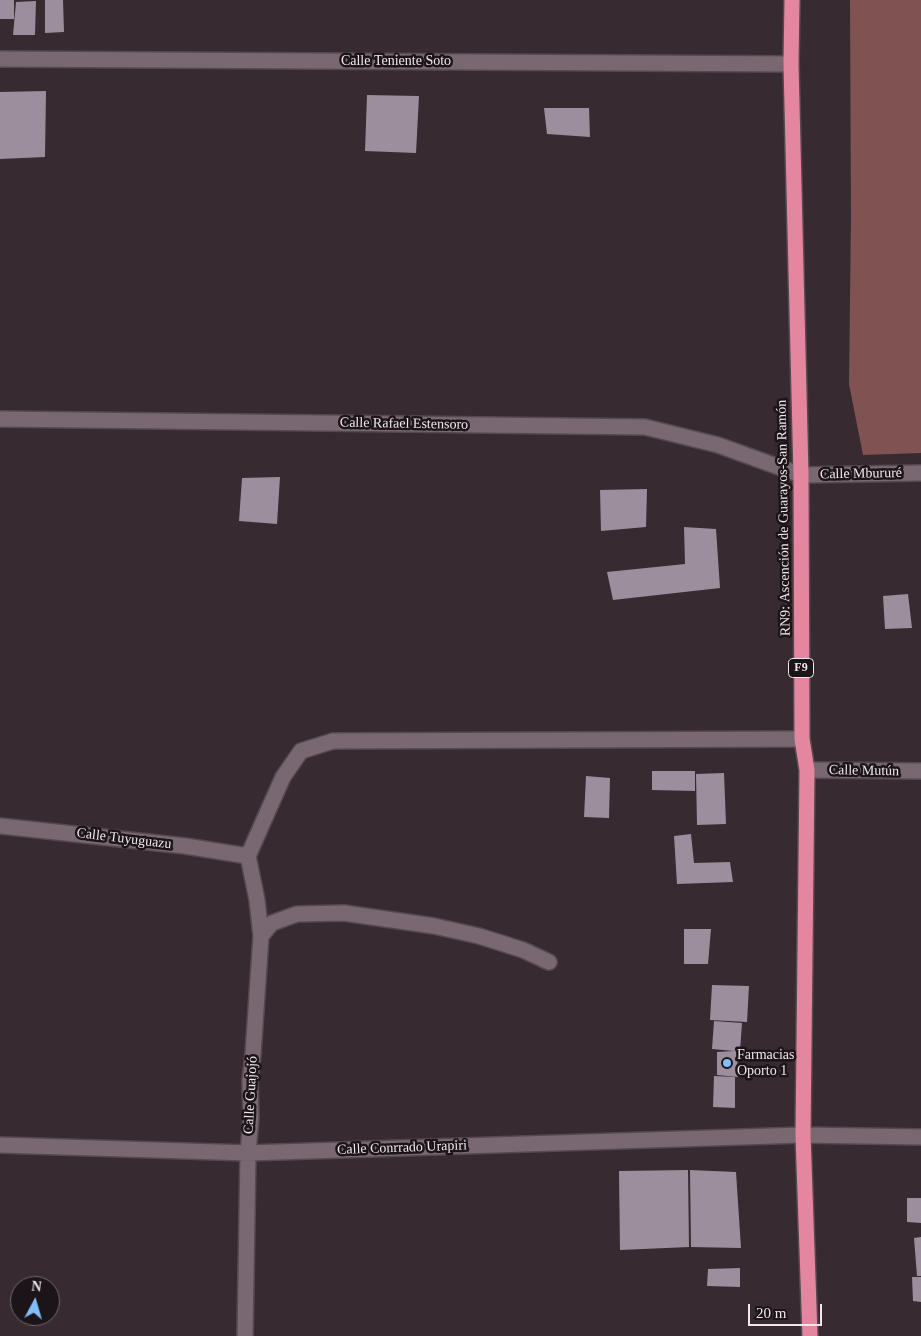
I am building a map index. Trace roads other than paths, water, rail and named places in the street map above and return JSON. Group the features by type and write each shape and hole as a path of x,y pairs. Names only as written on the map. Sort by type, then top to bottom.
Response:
{"highway":[{"name":"RN9: Ascención de Guarayos-San Ramón","path":"792,0 791,64 801,475 802,739 807,770 803,1135 810,1336"}],"street":[{"name":"Calle Teniente Soto","path":"0,59 791,64"},
{"name":"Calle Rafael Estensoro","path":"0,419 645,427 718,445 801,475"},
{"name":"Calle Mbururé","path":"801,475 921,473"},
{"path":"248,856 283,777 301,751 333,741 802,739"},
{"name":"Calle Mutún","path":"807,770 921,771"},
{"name":"Calle Tuyuguazu","path":"0,826 185,846 248,856"},
{"name":"Calle Guajojó","path":"245,1336 248,1153 251,1117 250,1081 261,936 257,900 248,856"},
{"path":"261,936 272,923 296,914 344,913 434,926 479,936 523,950 549,962"},
{"name":"Calle Conrrado Urapiri","path":"0,1145 248,1153 803,1135 921,1137"}],"place":[{"name":"Farmacias Oporto 1","path":"727,1063"}]}
